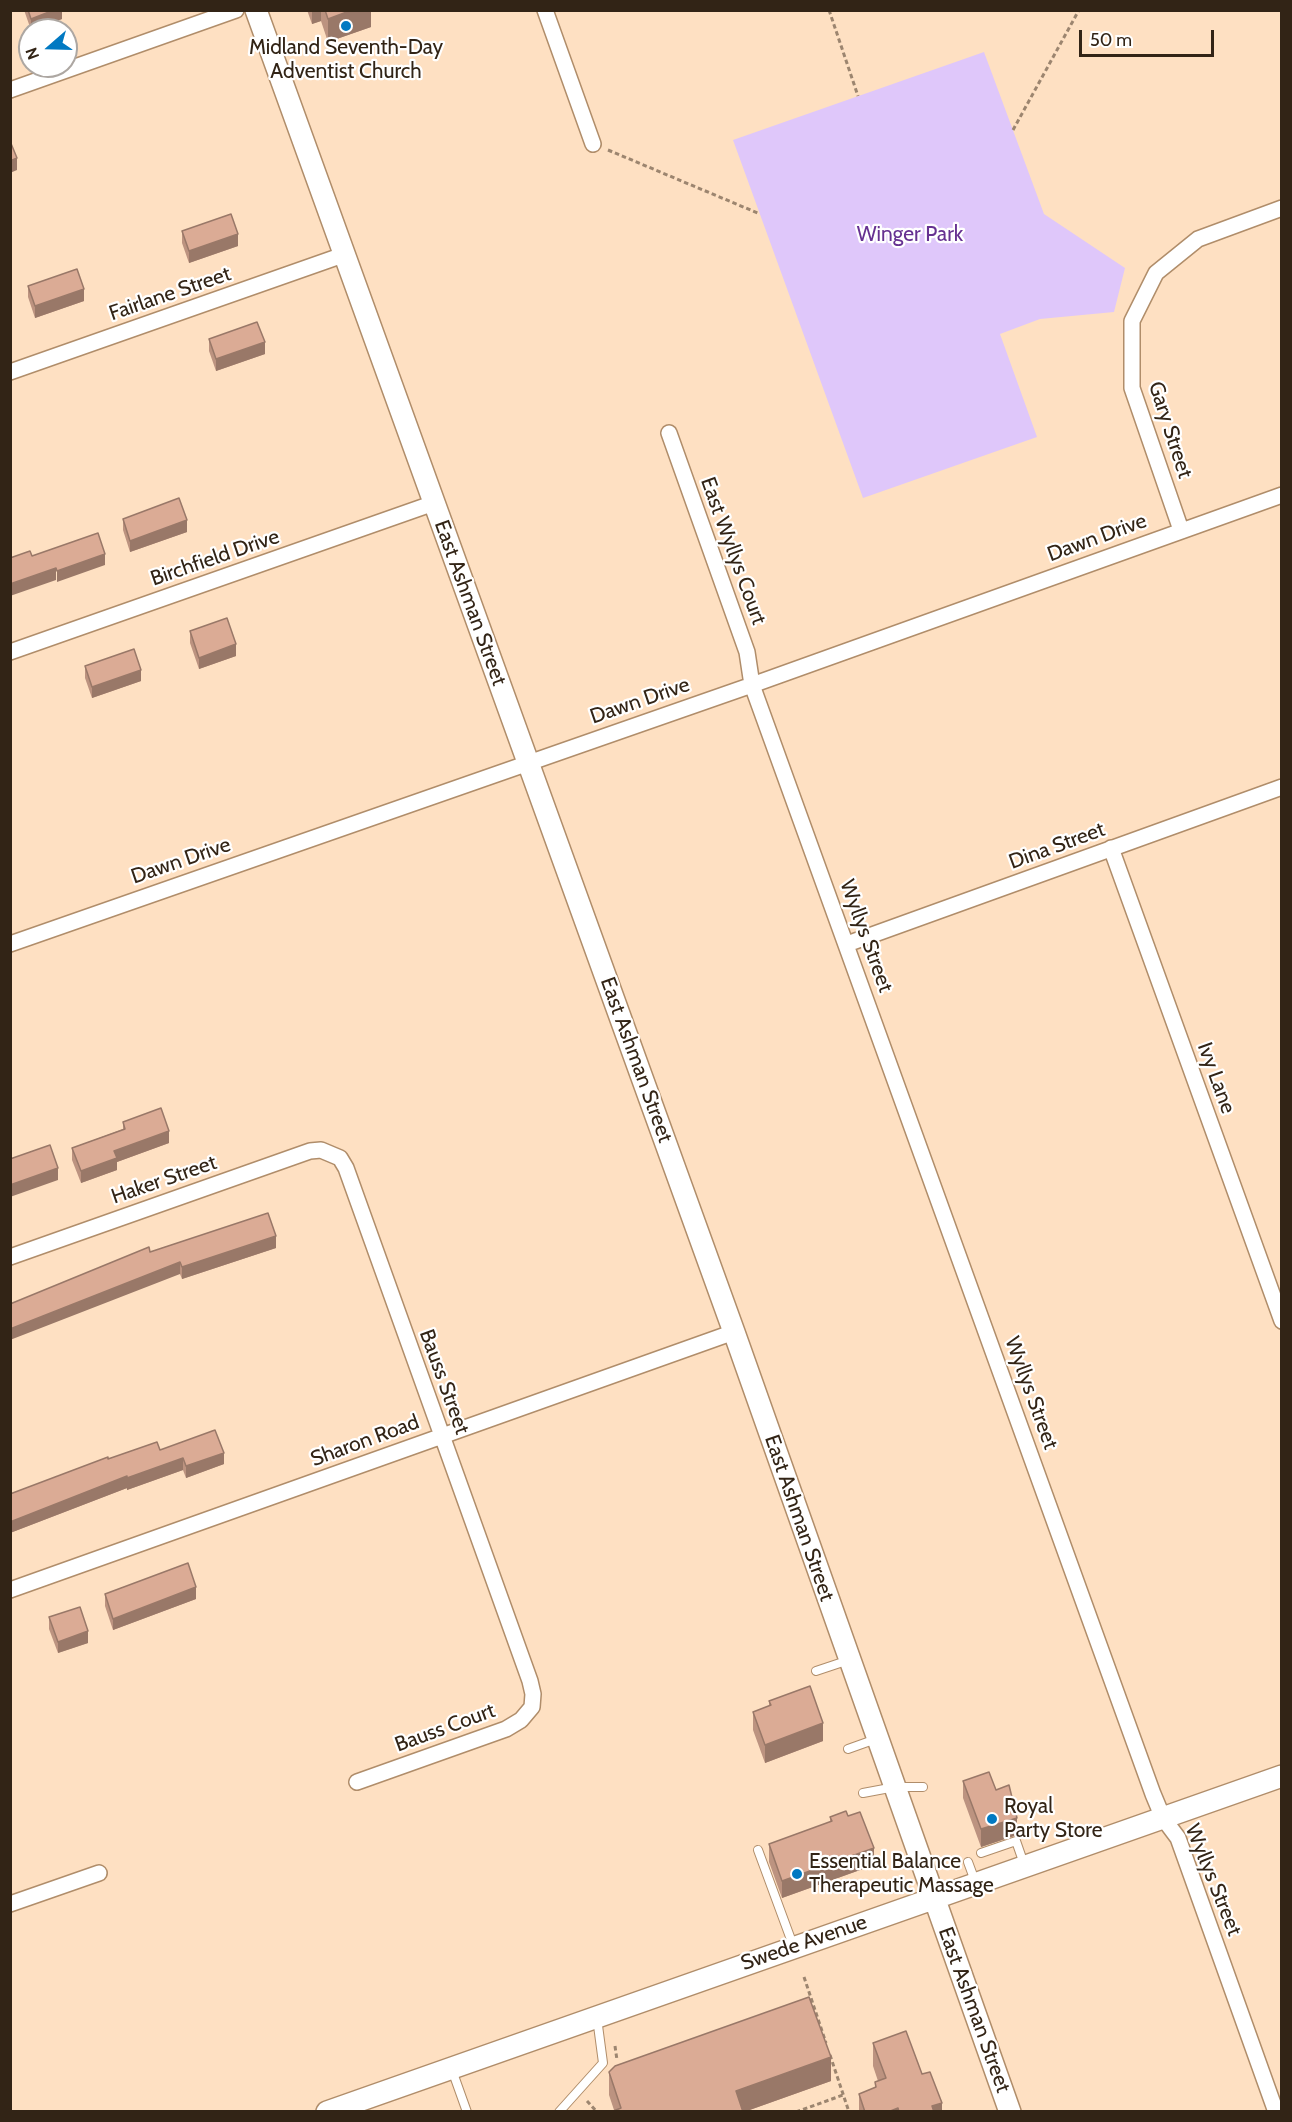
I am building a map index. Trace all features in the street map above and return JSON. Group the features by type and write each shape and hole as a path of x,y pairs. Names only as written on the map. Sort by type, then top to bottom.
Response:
{"street":[{"path":"10,90 236,10"},
{"name":"East Ashman Street","path":"255,10 529,761 1010,2112"},
{"path":"545,10 593,144"},
{"name":"Gary Street","path":"1181,530 1132,388 1132,321 1156,273 1198,239 1281,208"},
{"name":"Fairlane Street","path":"10,372 343,255"},
{"name":"East Wyllys Court","path":"669,433 747,652 752,685"},
{"name":"Dawn Drive","path":"10,944 752,685 1281,495"},
{"name":"Birchfield Drive","path":"10,652 434,503"},
{"name":"Wyllys Street","path":"752,685 1163,1818 1178,1838 1276,2112"},
{"name":"Dina Street","path":"847,944 1281,787"},
{"name":"Ivy Lane","path":"1111,848 1281,1321"},
{"name":"Haker Street","path":"10,1257 310,1151 321,1150 333,1153"},
{"name":"Bauss Street","path":"333,1153 346,1168 511,1629"},
{"name":"Sharon Road","path":"10,1590 734,1332"},
{"name":"Bauss Court","path":"357,1782 506,1729 521,1720 532,1707 532,1694 511,1629"},
{"name":"Swede Avenue","path":"327,2112 1281,1776"},
{"path":"10,1904 99,1873"}],"lane":[{"path":"816,1671 849,1660"},
{"path":"848,1749 878,1739"},
{"path":"863,1793 895,1787 923,1787"},
{"path":"981,1853 1016,1841 1025,1866"},
{"path":"758,1850 794,1947"},
{"path":"968,1862 976,1883"},
{"path":"559,2112 603,2063 596,2016"},
{"path":"451,2067 467,2112"}],"path":[{"path":"829,10 858,96"},
{"path":"1013,130 1078,10"},
{"path":"593,144 760,214"},
{"path":"804,1977 849,2112"},
{"path":"796,2112 843,2095"}],"green space":[{"name":"Winger Park","path":"984,52 1044,214 1125,268 1114,312 1040,319 1000,334 1037,437 863,498 733,140"}],"building":[{"path":"28,10 54,10 34,18 31,18"},
{"path":"325,10 352,10 328,19"},
{"path":"10,141 17,158 10,161"},
{"path":"231,214 238,234 189,251 182,231"},
{"path":"77,269 84,289 35,306 28,286"},
{"path":"257,322 265,342 216,359 209,339"},
{"path":"179,498 187,520 130,541 123,519"},
{"path":"98,533 105,554 10,584 10,558 30,551 32,556"},
{"path":"227,618 236,644 199,658 190,631"},
{"path":"134,649 141,670 92,687 85,666"},
{"path":"161,1108 169,1131 114,1151 117,1158 81,1171 72,1148 125,1129 123,1122"},
{"path":"50,1145 58,1168 10,1185 10,1159"},
{"path":"268,1213 276,1236 182,1267 180,1262 10,1329 10,1304 149,1247 150,1252"},
{"path":"215,1430 224,1453 186,1466 183,1458 127,1478 127,1476 10,1522 10,1494 108,1457 108,1459 157,1442 160,1450"},
{"path":"188,1563 196,1587 113,1619 105,1594"},
{"path":"80,1607 88,1631 58,1642 49,1617"},
{"path":"810,1686 823,1723 765,1745 753,1712 771,1705 769,1701"},
{"path":"989,1772 996,1790 1009,1785 1017,1818 981,1829 963,1781"},
{"path":"846,1811 848,1816 860,1812 874,1848 782,1881 769,1844 832,1821 830,1817"},
{"path":"809,1997 831,2057 736,2091 743,2112 611,2112 621,2108 609,2072 615,2066"},
{"path":"906,2031 922,2074 930,2072 942,2103 932,2106 934,2112 899,2112 898,2108 888,2112 865,2112 859,2094 876,2087 875,2082 886,2078 873,2043"}],"place":[{"name":"Midland Seventh-Day Adventist Church","path":"346,26"},
{"name":"Royal Party Store","path":"992,1819"},
{"name":"Essential Balance Therapeutic Massage","path":"797,1874"}]}
